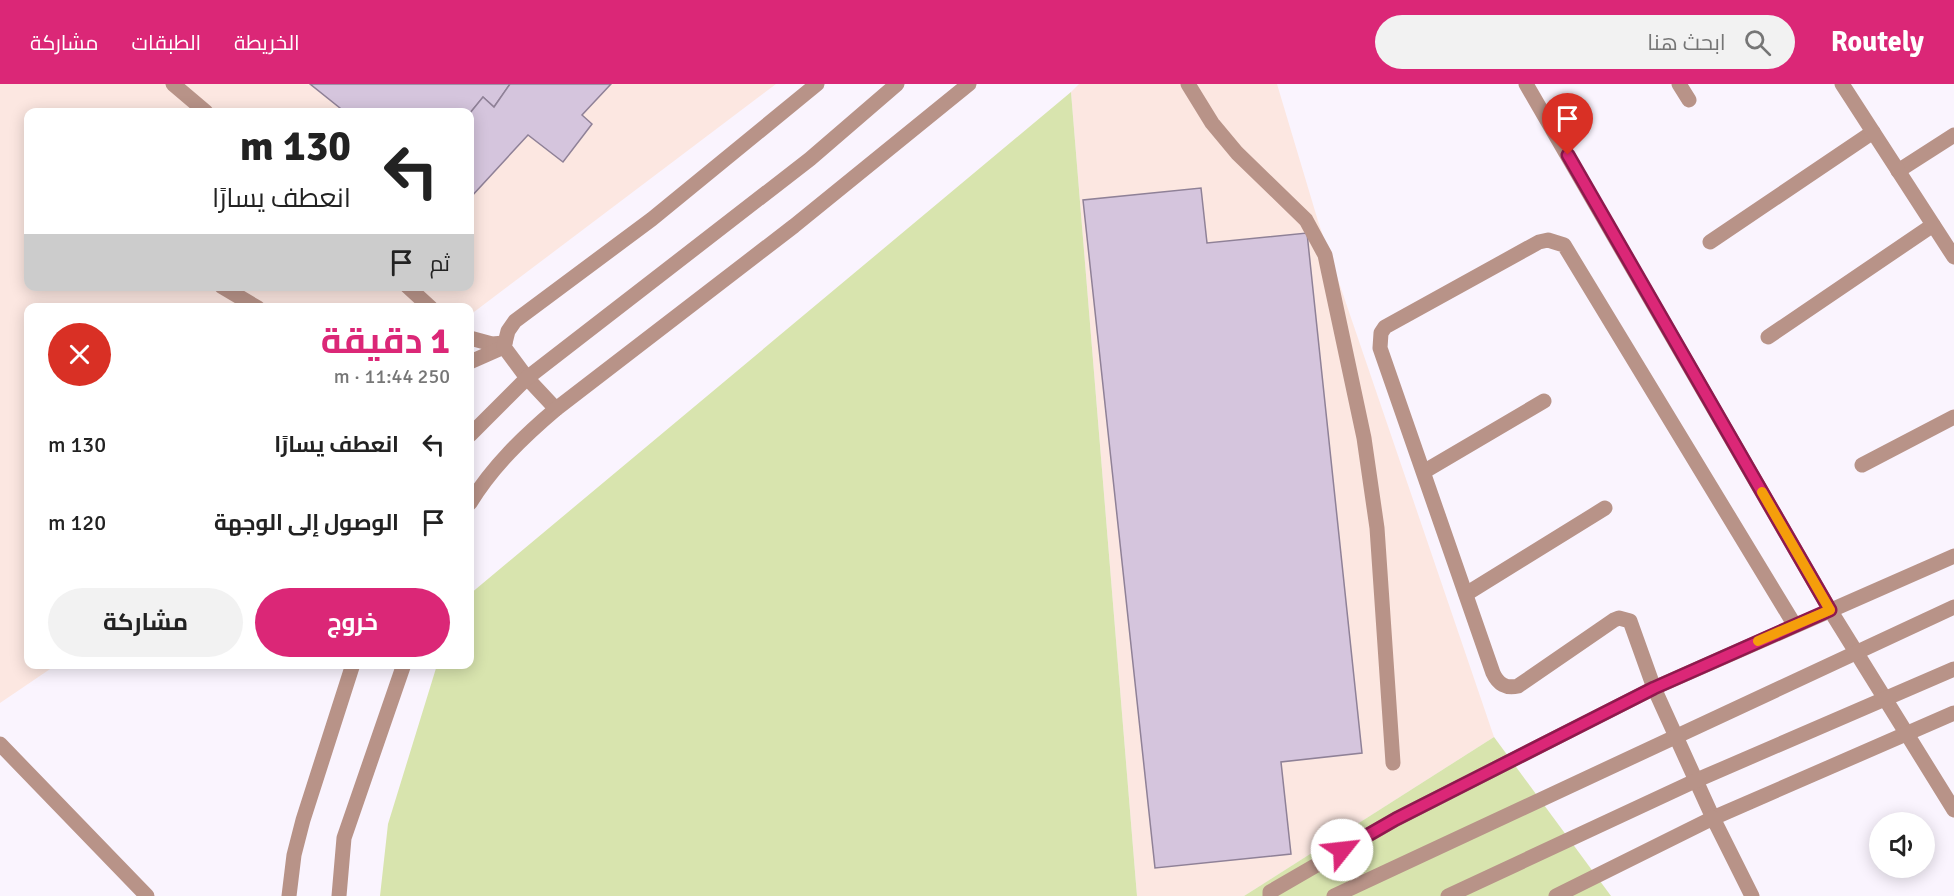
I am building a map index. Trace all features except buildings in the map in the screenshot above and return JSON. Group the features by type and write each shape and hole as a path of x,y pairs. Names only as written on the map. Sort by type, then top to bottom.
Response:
{"street":[{"path":"173,84 201,108"},
{"path":"556,409 527,378 505,345 508,331 515,321 652,219 818,84"},
{"path":"474,431 527,378 810,159 897,84"},
{"path":"474,497 498,463 526,434 794,226 969,84"},
{"path":"1188,84 1212,123 1237,153 1306,220 1325,255 1364,438 1377,528 1392,763"},
{"path":"1526,84 1830,610 1954,810"},
{"path":"1679,84 1689,100"},
{"path":"1848,86 1873,132 1954,257"},
{"path":"1710,242 1873,132"},
{"path":"1899,171 1954,135"},
{"path":"1768,337 1933,225"},
{"path":"1752,896 1713,818 1654,688 1634,625 1625,618 1619,618 1518,686 1506,686 1496,678 1380,348 1381,333 1385,327 1539,242 1557,242 1569,250 1794,624"},
{"path":"229,291 250,303"},
{"path":"412,291 426,303"},
{"path":"474,339 505,345"},
{"path":"474,360 505,345"},
{"path":"1425,471 1544,401"},
{"path":"1862,465 1954,417"},
{"path":"1466,594 1605,508"},
{"path":"1270,896 1270,892 1287,880 1396,819 1654,688 1794,624 1954,556"},
{"path":"1334,896 1855,651 1954,607"},
{"path":"289,896 294,855 303,820 351,669"},
{"path":"339,896 344,838 402,669"},
{"path":"1448,896 1697,780 1954,669"},
{"path":"1556,896 1713,818 1954,713"},
{"path":"0,744 147,896"}],"shaded area":[{"path":"0,84 776,84 474,312 474,303 24,303 24,669 50,669 0,703"},
{"path":"1079,84 1277,84 1318,221 1494,737 1244,896 1137,896 1071,92"}],"green space":[{"path":"1071,92 1137,896 380,896 388,824 436,669 474,669 474,591"},
{"path":"1494,737 1611,896 1244,896"}],"slow traffic":[{"path":"1758,641 1830,610 1762,492"}],"route":[{"path":"1342,850 1396,819 1654,688 1830,610 1568,155"}]}
